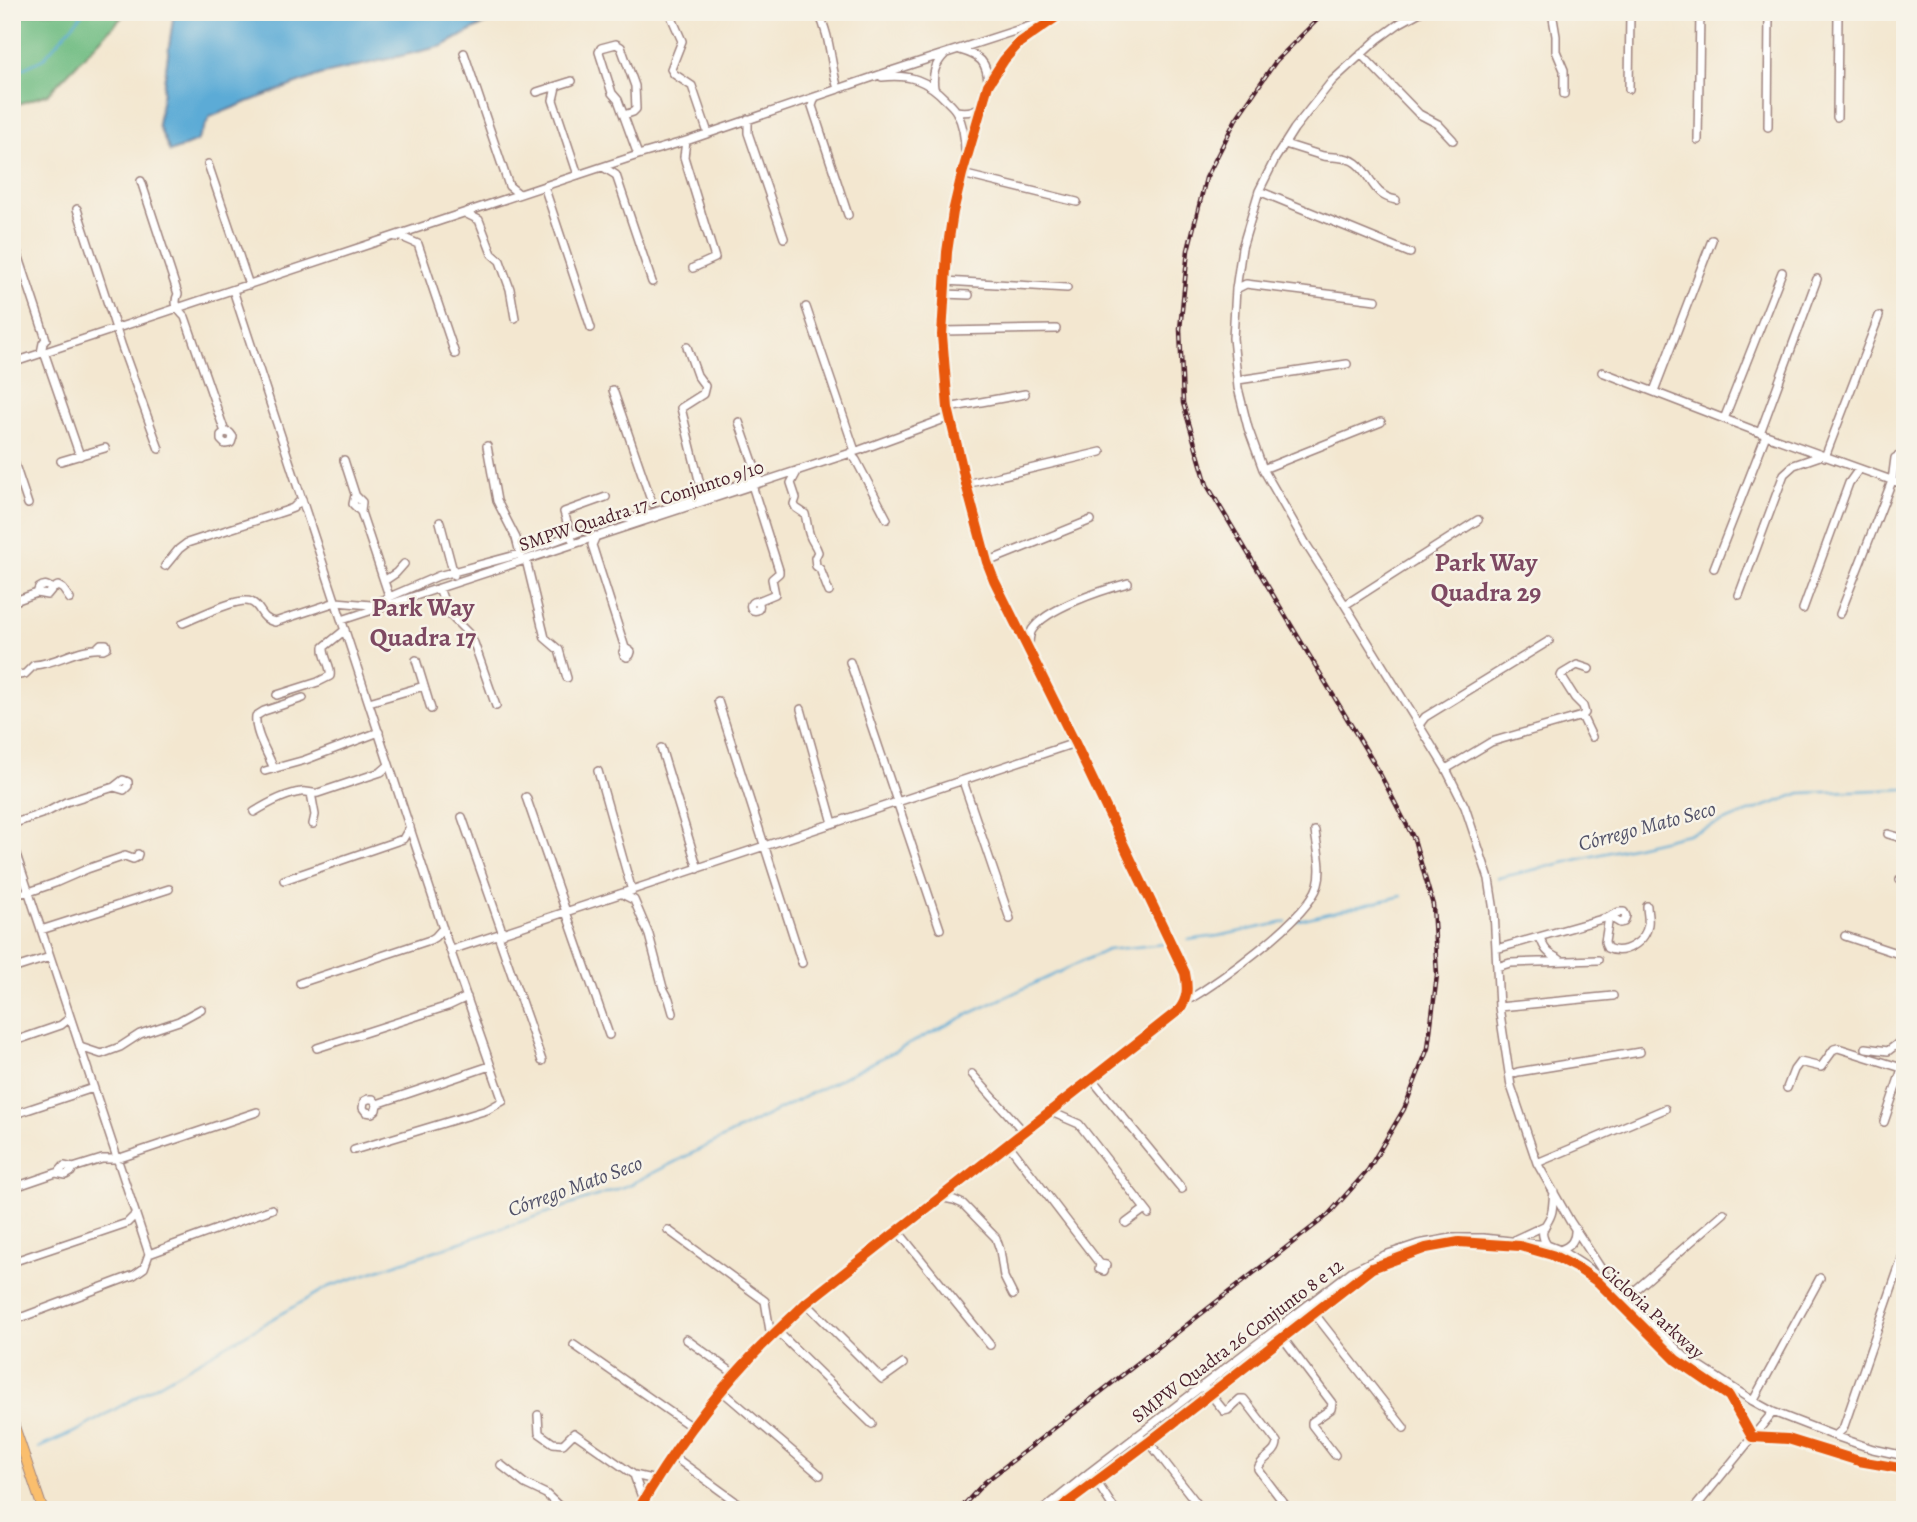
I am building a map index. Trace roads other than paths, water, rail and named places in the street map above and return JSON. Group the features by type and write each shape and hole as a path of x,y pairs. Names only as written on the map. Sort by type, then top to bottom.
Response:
{"main road":[{"path":"12,1419 43,1510"}],"street":[{"path":"818,12 829,40 838,89"},
{"path":"12,363 1073,12"},
{"path":"1420,12 1400,23 1360,54 1332,81 1285,144 1259,191 1242,248 1233,338 1248,428 1263,469 1306,544 1446,769 1465,807 1489,879 1494,911 1499,1007 1511,1086 1537,1163 1572,1224 1615,1290 1685,1357 1773,1412 1873,1449 1905,1455"},
{"path":"1552,12 1556,51 1564,70 1564,94"},
{"path":"1629,89 1630,12"},
{"path":"1698,140 1700,12"},
{"path":"1768,127 1769,12"},
{"path":"1837,117 1839,12"},
{"path":"671,16 682,41 671,69 692,86 708,133"},
{"path":"638,1510 656,1480 722,1391 806,1303 1178,1010 1187,994 1185,973 994,580 966,484 948,408 942,331 944,294 953,212 966,158 988,85 1019,43 1055,18"},
{"path":"624,116 636,108 635,86 621,47 616,44 599,50 610,86 638,155"},
{"path":"960,50 981,60 988,85"},
{"path":"464,53 509,186 519,194"},
{"path":"934,88 936,65 945,54"},
{"path":"1360,54 1419,114 1438,124 1453,139"},
{"path":"870,78 914,78 934,88 956,111 964,134 966,158"},
{"path":"553,100 540,92 572,81"},
{"path":"556,87 553,100 578,175"},
{"path":"812,106 815,97"},
{"path":"804,100 812,106 848,215"},
{"path":"956,111 967,113 981,106"},
{"path":"748,119 748,133 784,238"},
{"path":"737,123 748,133"},
{"path":"686,141 684,158 715,258 693,268"},
{"path":"1285,144 1353,162 1379,194 1396,200"},
{"path":"670,145 684,158"},
{"path":"616,175 623,160"},
{"path":"208,164 249,285"},
{"path":"603,167 616,175 652,282"},
{"path":"962,174 1077,202"},
{"path":"141,181 178,294 188,304"},
{"path":"506,198 509,186"},
{"path":"544,186 591,328"},
{"path":"1259,191 1410,253"},
{"path":"482,226 487,205"},
{"path":"77,209 159,449"},
{"path":"465,213 479,220 492,254 500,261 510,289 515,318"},
{"path":"427,226 418,244 455,354"},
{"path":"12,236 46,339 43,353 80,456"},
{"path":"395,237 418,244"},
{"path":"1654,391 1712,240"},
{"path":"1724,419 1782,272"},
{"path":"1238,277 1246,284 1376,300"},
{"path":"1714,568 1817,279"},
{"path":"945,281 1067,288"},
{"path":"1237,289 1246,284"},
{"path":"233,290 302,499 333,603 342,620 447,942 503,1101 487,1110 354,1150"},
{"path":"178,294 177,309 185,317 225,432"},
{"path":"944,294 969,295"},
{"path":"185,317 188,304"},
{"path":"806,307 855,453 887,519"},
{"path":"1823,456 1879,316"},
{"path":"942,331 1056,329"},
{"path":"46,339 52,340 58,348"},
{"path":"687,347 697,375 705,386 703,394 681,408 703,498"},
{"path":"1238,380 1347,364"},
{"path":"1602,372 1905,485"},
{"path":"613,390 652,503"},
{"path":"948,408 1025,394"},
{"name":"SMPW Quadra 17 - Conjunto 9/10","path":"342,620 572,539 583,540 639,519 676,510 703,498 855,453 950,417"},
{"path":"739,422 779,570 772,579 775,594 758,601"},
{"path":"1263,469 1381,422"},
{"path":"487,446 497,501 516,538 545,638 559,650 567,678"},
{"path":"61,461 105,448"},
{"path":"966,484 1101,453"},
{"path":"1840,614 1892,481 1895,458 1905,455"},
{"path":"12,456 28,504"},
{"path":"1739,595 1784,474 1794,465 1823,456"},
{"path":"344,460 355,495 362,502 361,512 391,601"},
{"path":"1803,608 1849,483 1859,469"},
{"path":"798,470 792,484 796,498 794,504 805,514 811,541 818,552 815,558 816,566 820,569 829,592"},
{"path":"778,477 792,484"},
{"path":"606,498 564,512 572,539 590,528 618,519 639,519 667,508 754,485"},
{"path":"165,566 187,543 293,508 302,499"},
{"path":"652,503 676,510"},
{"path":"639,519 652,503"},
{"path":"293,508 305,511"},
{"path":"987,562 1091,520"},
{"path":"1345,605 1478,520"},
{"path":"440,522 456,582"},
{"path":"596,536 592,545 625,648"},
{"path":"583,540 592,545"},
{"path":"183,623 239,601 254,603 263,617 275,622 322,607 324,598 333,603 371,605 391,601 438,576 523,558"},
{"path":"384,581 404,564"},
{"path":"1029,648 1032,631 1041,622 1089,595 1128,583"},
{"path":"12,602 37,593 47,595 58,586 62,587 70,599"},
{"path":"439,588 449,614 474,643 496,706"},
{"path":"1019,629 1032,631"},
{"path":"277,695 330,676 324,647 345,630"},
{"path":"1419,726 1425,717 1549,641"},
{"path":"12,676 25,674 34,665 46,664 96,648"},
{"path":"416,660 431,709"},
{"path":"850,662 940,929"},
{"path":"1446,769 1491,742 1582,716 1585,712 1583,706 1574,698 1561,676 1577,665 1588,669"},
{"path":"369,702 424,686"},
{"path":"274,769 258,731 256,716 303,698"},
{"path":"718,701 802,963"},
{"path":"801,709 834,823"},
{"path":"1582,716 1592,737"},
{"path":"1414,717 1425,717"},
{"path":"265,771 305,760 379,732"},
{"path":"451,950 1075,743"},
{"path":"661,748 698,869"},
{"path":"254,812 293,794 304,791 314,794 391,769"},
{"path":"598,771 632,891"},
{"path":"963,781 1010,919"},
{"path":"12,824 66,802 114,787"},
{"path":"311,793 315,815 313,824"},
{"path":"526,797 609,1035"},
{"path":"462,817 542,1061"},
{"path":"403,839 410,827"},
{"path":"1184,1002 1273,939 1308,903 1318,885 1320,863 1315,831"},
{"path":"1888,834 1905,839"},
{"path":"284,880 403,839 415,842"},
{"path":"12,842 149,1254 144,1268 134,1275 12,1321"},
{"path":"768,861 769,848 774,842"},
{"path":"12,894 29,892 125,856"},
{"path":"635,904 646,886"},
{"path":"41,930 169,889"},
{"path":"623,894 634,900 651,942 663,988 673,1013"},
{"path":"1496,949 1610,916 1605,942 1608,948 1613,951 1628,949 1642,940 1646,932 1647,906"},
{"path":"300,983 430,940 443,928"},
{"path":"1845,936 1905,956"},
{"path":"1540,937 1549,954 1561,960"},
{"path":"430,940 447,942"},
{"path":"12,969 50,957"},
{"path":"1497,967 1510,963 1598,960"},
{"path":"1499,1007 1613,996"},
{"path":"317,1048 448,1006 467,997"},
{"path":"80,1047 101,1054 139,1034 179,1021 201,1009"},
{"path":"12,1042 61,1025 70,1018"},
{"path":"61,1025 73,1027"},
{"path":"1866,1048 1888,1051 1905,1038"},
{"path":"1787,1088 1796,1065 1800,1062 1821,1067 1831,1051 1838,1048 1903,1069 1884,1122"},
{"path":"1509,1075 1640,1052"},
{"path":"85,1061 94,1053"},
{"path":"377,1104 491,1066"},
{"path":"972,1074 1024,1132"},
{"path":"1091,1077 1182,1189"},
{"path":"12,1115 93,1088"},
{"path":"1537,1163 1665,1109"},
{"path":"1049,1111 1079,1124 1147,1212 1126,1223"},
{"path":"12,1188 58,1173 68,1174 73,1168 102,1158 117,1159 257,1112"},
{"path":"1008,1144 1100,1264"},
{"path":"102,1158 113,1146"},
{"path":"1554,1191 1552,1212 1542,1233 1547,1245 1560,1250 1615,1290"},
{"path":"939,1198 963,1204 996,1238 1004,1277 1013,1295"},
{"path":"149,1254 272,1209"},
{"path":"1624,1300 1724,1213"},
{"path":"128,1223 135,1215"},
{"path":"1546,1223 1559,1217 1572,1224 1576,1235 1573,1242 1560,1250"},
{"path":"12,1262 128,1223 139,1225"},
{"name":"SMPW Quadra 26 Conjunto 8 e 12","path":"1513,1240 1546,1223"},
{"path":"668,1230 765,1301 774,1334 872,1424"},
{"path":"897,1230 990,1345"},
{"name":"SMPW Quadra 26 Conjunto 8 e 12","path":"1043,1510 1352,1271 1385,1255 1418,1244 1452,1238 1513,1240 1547,1245"},
{"path":"1835,1436 1843,1429 1905,1250"},
{"path":"1753,1401 1820,1278"},
{"path":"1314,1313 1316,1299"},
{"path":"806,1303 882,1379 903,1364"},
{"path":"1299,1311 1314,1313 1404,1428"},
{"path":"1276,1329 1332,1403 1331,1409 1312,1422 1312,1425 1335,1455"},
{"path":"687,1339 736,1375"},
{"path":"574,1345 693,1428"},
{"path":"1203,1385 1224,1411 1244,1399 1277,1442 1275,1450 1260,1463 1258,1469 1289,1510"},
{"path":"722,1391 820,1475"},
{"path":"1693,1510 1773,1412"},
{"path":"538,1415 539,1433 553,1443 563,1444 574,1433 634,1475 656,1480"},
{"path":"1149,1442 1150,1426"},
{"path":"1843,1429 1847,1440"},
{"path":"1136,1436 1149,1442 1202,1510"},
{"path":"673,1456 747,1510"},
{"path":"501,1465 525,1484 546,1494 563,1510"},
{"path":"1090,1472 1115,1510"},
{"path":"634,1475 643,1500"}],"water":[{"path":"174,12 506,12 443,46 320,75 210,117 197,141 170,152 158,125"}],"waterway":[{"path":"12,74 43,59 84,12"},
{"name":"Córrego Mato Seco","path":"1498,878 1692,833 1801,793 1905,789"},
{"name":"Córrego Mato Seco","path":"1295,921 1402,896"},
{"name":"Córrego Mato Seco","path":"1187,940 1286,922"},
{"name":"Córrego Mato Seco","path":"38,1448 79,1430 328,1287 629,1185 971,1013 1107,950 1164,944"}],"railway":[{"path":"959,1510 985,1482 1328,1215 1368,1170 1404,1109 1428,1048 1437,975 1433,905 1414,839 1378,770 1207,485 1183,403 1180,329 1188,250 1206,178 1236,119 1276,61 1325,12"}],"district":[{"name":"Park Way Quadra 29","path":"1486,577"},
{"name":"Park Way Quadra 17","path":"423,622"}]}
